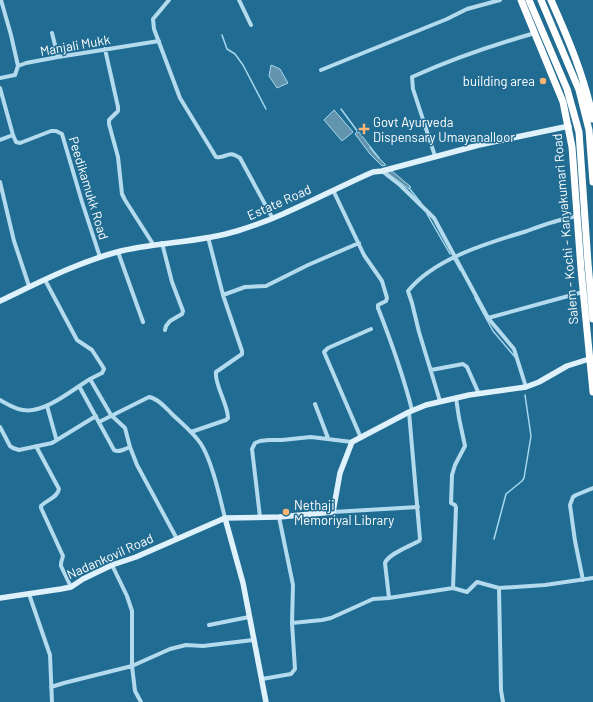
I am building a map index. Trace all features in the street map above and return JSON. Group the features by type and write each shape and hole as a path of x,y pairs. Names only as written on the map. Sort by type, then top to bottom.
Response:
{"highway":[{"name":"Salem - Kochi - Kanyakumari Road","path":"521,0 563,102 569,126 593,392"},
{"path":"529,0 567,89 580,132 593,319"},
{"path":"541,0 579,90 589,130 593,182"},
{"path":"551,0 591,99 593,119"}],"street":[{"path":"1,0 18,66"},
{"path":"169,0 153,19 154,29 180,98 216,157 233,154 240,158 273,219"},
{"path":"239,0 250,25"},
{"path":"321,70 447,19 467,9 500,0"},
{"path":"52,33 58,57"},
{"path":"435,156 413,89 412,76 470,53 535,33"},
{"name":"Manjali Mukk","path":"0,78 15,75 18,71 18,66 26,63 105,49 159,42"},
{"path":"105,49 118,107 118,111 109,120 109,124 118,156 122,194 124,200 153,244"},
{"path":"0,140 13,135 1,90"},
{"name":"Estate Road","path":"0,301 30,286 100,257 153,244 208,238 235,232 273,219 373,172 382,171 479,144 569,126"},
{"name":"Peedikamukk Road","path":"13,135 16,142 20,143 51,131 56,130 62,134 100,257"},
{"path":"382,171 400,185 434,218 488,318 514,349 526,387"},
{"path":"0,182 13,236 30,286"},
{"path":"334,190 364,255 382,281 387,295 386,300 378,305 378,308 401,369 410,411 420,539 419,542 390,556 386,560 385,563 389,598"},
{"path":"440,401 408,291 423,276 455,257 495,241 577,216"},
{"path":"190,432 228,418 228,412 215,375 218,370 241,356 242,351 223,295 208,238"},
{"path":"162,243 172,282 183,311 182,314 166,326 165,330"},
{"path":"223,295 245,287 266,286 308,265 359,243"},
{"path":"118,252 143,322"},
{"path":"0,400 24,411 47,406 102,372 104,369 92,350 77,340 45,280"},
{"path":"488,318 583,292"},
{"path":"361,438 324,352 328,348 371,329"},
{"path":"260,517 252,449 255,443 269,440 311,437 352,442 410,411 440,401 469,394 479,394 526,387 539,382 567,366 589,359"},
{"path":"431,370 463,364 468,367 479,394"},
{"path":"90,379 111,415 125,428 130,447 137,464 177,539"},
{"path":"79,386 114,450 116,452 130,447"},
{"path":"99,422 149,397 190,432 204,449 213,474 243,583 266,702"},
{"path":"453,588 456,508 455,505 451,503 452,475 455,465 465,446 456,398"},
{"path":"315,404 328,438"},
{"path":"47,406 56,438"},
{"path":"0,427 6,441 13,448 19,450 52,442 96,416"},
{"path":"333,512 340,473 352,442"},
{"path":"36,446 58,489 57,494 41,506 63,556 61,566 71,587"},
{"path":"583,580 575,541 570,505 573,497 593,488"},
{"path":"225,518 418,507"},
{"path":"262,679 291,674 294,669 292,623 293,585 279,516"},
{"name":"Nadankovil Road","path":"0,598 71,587 83,579 112,565 136,557 225,518"},
{"path":"112,565 132,611 132,666 135,691 141,702"},
{"path":"292,623 331,618 373,599 453,588 467,592 477,582 499,588 545,585 593,578"},
{"path":"499,588 501,690 503,702"},
{"path":"29,594 50,655 52,702"},
{"path":"209,625 249,617"},
{"path":"51,687 132,666 170,649 186,645 203,646 253,640"}],"water":[{"path":"271,65 280,69 288,83 277,88 269,76"},
{"path":"334,110 353,132 342,141 324,120"},
{"path":"358,131 375,154 386,165 382,166 370,154 355,134"},
{"path":"392,171 411,187 409,189 386,172"}],"waterway":[{"path":"222,35 227,49 235,54 243,65 266,109"},
{"path":"341,109 358,132"},
{"path":"370,147 379,158"},
{"path":"409,188 421,203"},
{"path":"427,214 450,254"},
{"path":"454,259 460,270"},
{"path":"475,298 493,331 515,357"},
{"path":"494,539 506,494 524,478 531,436 525,395"}],"place":[{"name":"building area","path":"543,81"},
{"name":"Govt Ayurveda Dispensary Umayanalloor","path":"364,129"},
{"name":"Nethaji Memoriyal Library","path":"286,512"}]}
